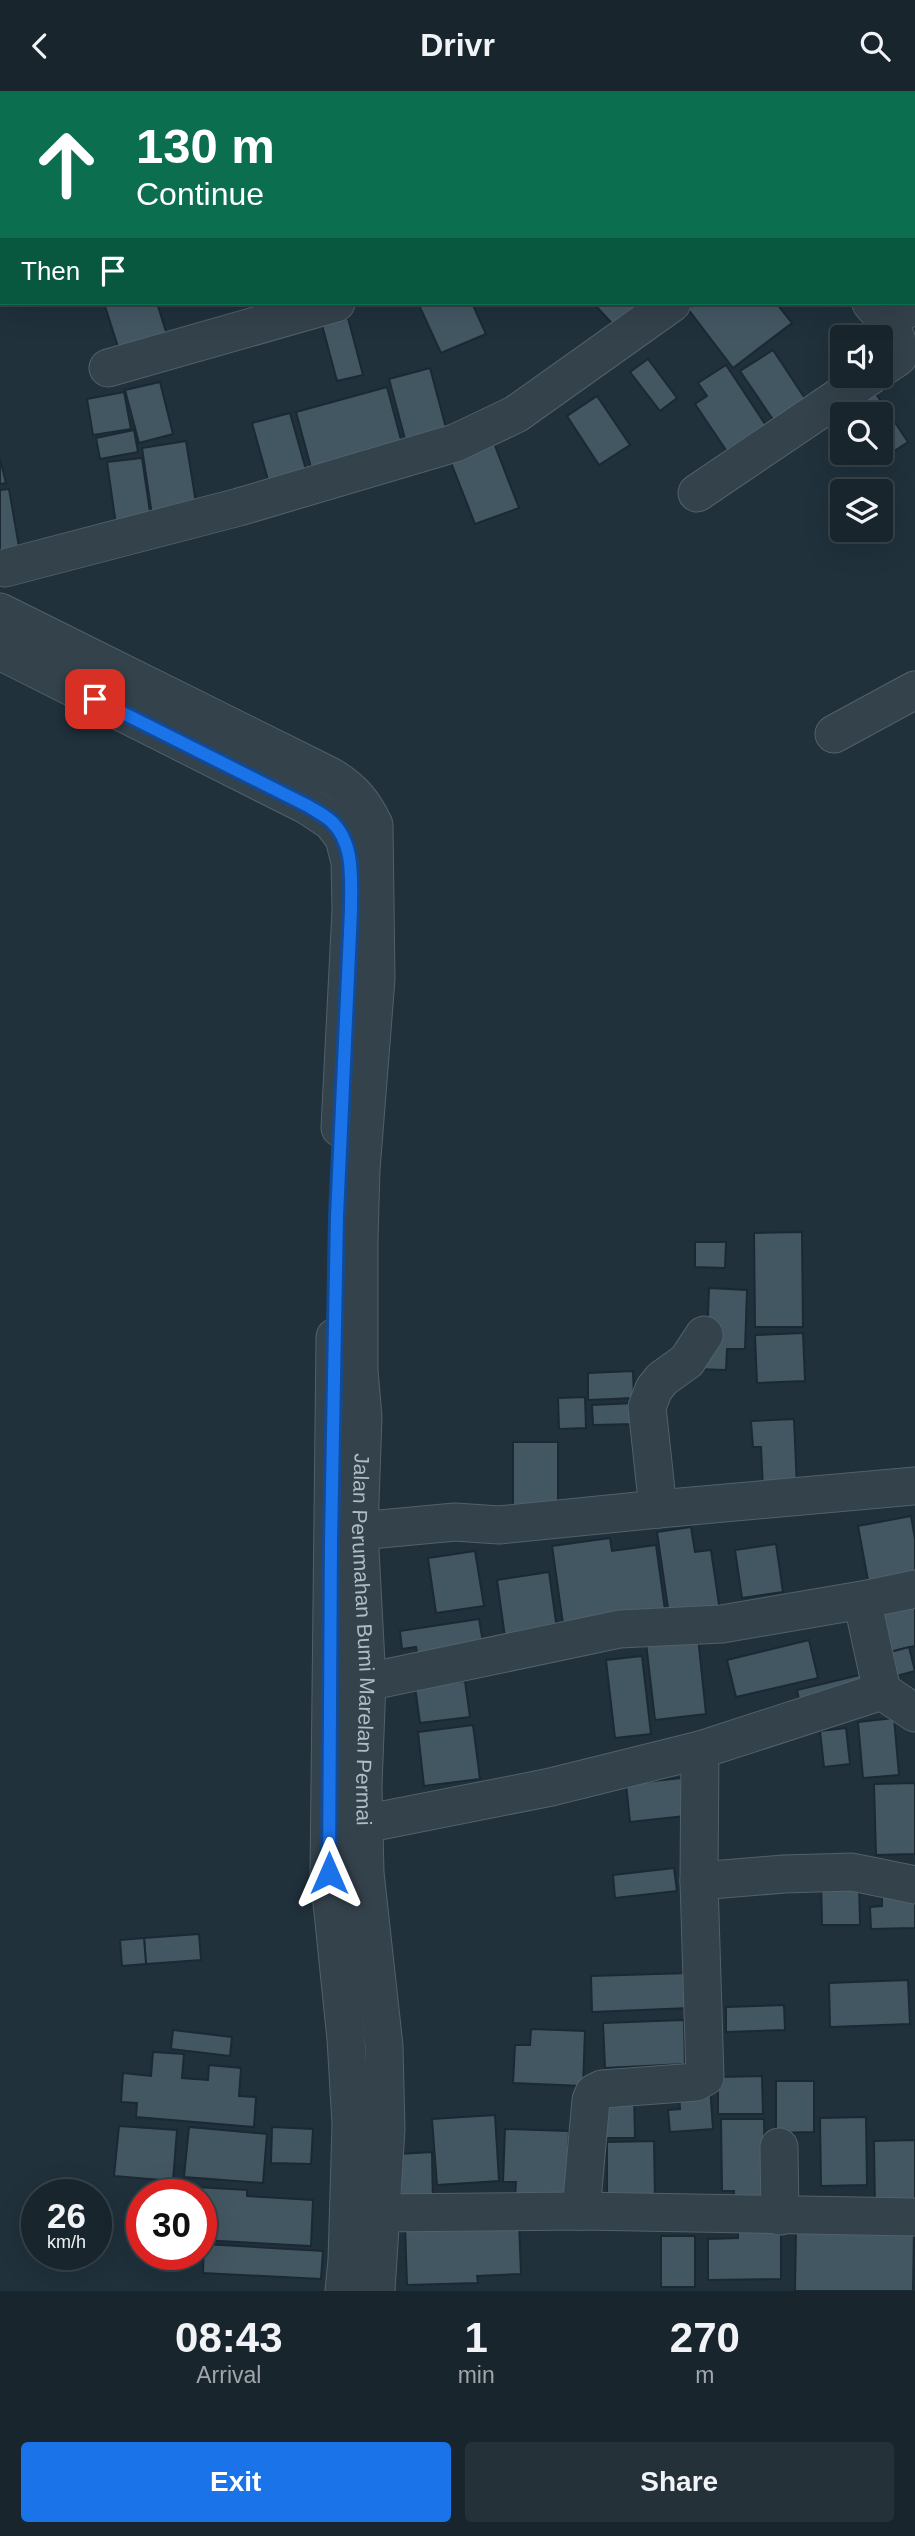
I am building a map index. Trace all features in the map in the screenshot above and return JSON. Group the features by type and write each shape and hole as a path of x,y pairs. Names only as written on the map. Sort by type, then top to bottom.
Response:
{"street":[{"path":"107,368 329,305"},
{"path":"5,568 239,507 455,443 516,414 669,305"},
{"path":"891,309 900,345 898,357 893,360"},
{"path":"697,493 852,388"},
{"path":"0,612 330,776 347,786 364,804 374,824 375,834 376,979 350,1169"},
{"path":"0,651 308,806 332,822 344,838 351,862 350,1169"},
{"path":"834,734 915,689"},
{"name":"Jalan Perumahan Bumi Marelan Permai","path":"344,2291 351,2124 346,2039 329,1873 347,1369 350,1169"},
{"path":"658,1509 647,1407 654,1389 662,1379 687,1361 704,1335"},
{"name":"Jalan Perumahan Bumi Marelan Permai","path":"347,1369 363,1417 359,1531 367,1682 363,1786 365,1873 384,2046 386,2129 376,2291"},
{"path":"359,1531 455,1521 499,1525 915,1486"},
{"path":"367,1682 620,1629 722,1624 915,1589"},
{"path":"862,1600 882,1691 915,1713"},
{"path":"364,1824 551,1787 700,1750 882,1691"},
{"path":"581,2211 591,2100 594,2093 602,2089 696,2083 705,2077 699,1881 700,1750"},
{"path":"699,1881 852,1871 915,1885"},
{"path":"329,1873 365,1873"},
{"path":"779,2147 780,2216"},
{"path":"381,2213 581,2211 915,2217"}],"building":[{"path":"105,305 158,305 168,338 120,353"},
{"path":"419,305 473,305 486,334 441,353"},
{"path":"595,305 650,305 622,334"},
{"path":"693,305 778,305 792,323 733,368 688,309"},
{"path":"875,314 882,325 858,325"},
{"path":"348,318 363,375 337,381 322,325"},
{"path":"773,350 810,406 778,427 740,371"},
{"path":"648,359 677,398 660,411 630,372"},
{"path":"726,365 771,433 732,459 695,404 707,396 698,383"},
{"path":"430,368 446,428 405,439 389,379"},
{"path":"160,382 173,434 139,443 125,390"},
{"path":"387,387 404,451 313,475 296,412"},
{"path":"874,391 881,402 860,402"},
{"path":"124,392 131,429 93,435 87,399"},
{"path":"597,396 630,445 599,465 567,416"},
{"path":"290,413 308,477 270,487 252,423"},
{"path":"893,420 908,442 893,452"},
{"path":"134,430 138,452 100,459 96,438"},
{"path":"186,441 197,509 152,515 142,448"},
{"path":"494,443 519,508 475,524 450,460"},
{"path":"142,458 151,519 116,525 107,462"},
{"path":"0,459 6,483 0,484"},
{"path":"9,489 19,547 0,551 0,490"},
{"path":"802,1232 803,1327 755,1327 754,1233"},
{"path":"695,1242 726,1242 725,1268 695,1267"},
{"path":"709,1288 747,1290 745,1349 727,1349 726,1370 697,1369 707,1345"},
{"path":"803,1333 805,1381 757,1383 755,1335"},
{"path":"633,1371 634,1398 588,1400 588,1373"},
{"path":"585,1397 586,1428 559,1429 558,1398"},
{"path":"635,1403 635,1424 593,1425 592,1405"},
{"path":"794,1419 797,1488 763,1490 761,1447 753,1447 751,1421"},
{"path":"513,1442 558,1442 558,1507 513,1507"},
{"path":"911,1516 915,1539 915,1577 869,1586 858,1526"},
{"path":"691,1527 695,1552 711,1550 720,1611 669,1615 657,1532"},
{"path":"610,1538 612,1551 656,1545 666,1617 563,1624 552,1546"},
{"path":"776,1544 783,1592 742,1598 735,1550"},
{"path":"475,1551 484,1606 436,1613 428,1558"},
{"path":"549,1572 557,1629 505,1637 497,1580"},
{"path":"915,1602 915,1646 885,1653 875,1612"},
{"path":"479,1619 485,1654 419,1664 416,1647 402,1649 400,1631"},
{"path":"698,1637 706,1714 655,1720 646,1643"},
{"path":"809,1640 818,1678 736,1697 727,1660"},
{"path":"909,1647 915,1671 889,1678 883,1654"},
{"path":"642,1656 651,1734 615,1738 606,1660"},
{"path":"868,1673 873,1692 801,1709 797,1690"},
{"path":"465,1681 470,1717 420,1723 415,1687"},
{"path":"894,1718 899,1775 863,1778 858,1722"},
{"path":"473,1725 480,1779 424,1786 418,1732"},
{"path":"846,1728 850,1764 824,1767 820,1731"},
{"path":"681,1778 685,1816 630,1822 626,1784"},
{"path":"915,1783 915,1854 876,1855 874,1784"},
{"path":"674,1868 677,1891 615,1898 613,1875"},
{"path":"821,1882 859,1882 860,1925 822,1925"},
{"path":"882,1895 915,1895 915,1928 871,1929 870,1907 882,1906"},
{"path":"199,1934 201,1960 146,1964 144,1938"},
{"path":"144,1938 146,1964 122,1966 120,1940"},
{"path":"689,1973 690,2008 592,2012 591,1976"},
{"path":"908,1980 910,2024 830,2027 829,1983"},
{"path":"784,2005 785,2030 726,2032 726,2007"},
{"path":"684,2020 685,2064 605,2068 603,2023"},
{"path":"531,2029 585,2031 583,2086 513,2083 515,2045 530,2045"},
{"path":"173,2030 232,2037 230,2056 171,2049"},
{"path":"153,2052 184,2054 182,2078 208,2080 209,2065 241,2068 239,2096 256,2097 254,2127 136,2117 137,2103 121,2102 123,2073 151,2076"},
{"path":"762,2076 763,2114 718,2114 718,2077"},
{"path":"776,2081 814,2081 814,2132 776,2133"},
{"path":"710,2086 713,2129 670,2132 668,2110 680,2109 679,2087"},
{"path":"599,2095 634,2095 635,2138 600,2138"},
{"path":"495,2115 499,2181 437,2185 432,2119"},
{"path":"866,2117 867,2185 821,2186 820,2118"},
{"path":"721,2119 764,2119 766,2208 733,2208 734,2191 722,2191"},
{"path":"119,2126 177,2130 173,2179 114,2176"},
{"path":"189,2127 267,2134 263,2183 184,2177"},
{"path":"272,2127 313,2129 311,2164 271,2163"},
{"path":"505,2129 569,2131 566,2199 515,2197 516,2182 503,2182"},
{"path":"915,2140 915,2210 875,2210 874,2141"},
{"path":"654,2141 655,2199 607,2200 607,2142"},
{"path":"432,2152 433,2205 401,2206 399,2154"},
{"path":"217,2188 247,2190 247,2196 313,2200 311,2246 217,2241"},
{"path":"519,2222 521,2274 477,2276 478,2283 407,2285 405,2226"},
{"path":"738,2222 781,2222 781,2279 708,2280 708,2239 738,2238"},
{"path":"796,2228 914,2230 913,2291 795,2291"},
{"path":"661,2236 695,2236 695,2287 661,2287"},
{"path":"217,2245 323,2251 321,2279 203,2273 203,2270 217,2270"}],"route":[{"path":"95,699 308,806 332,822 344,838 351,862 338,1168 331,1542 329,1873"}]}
